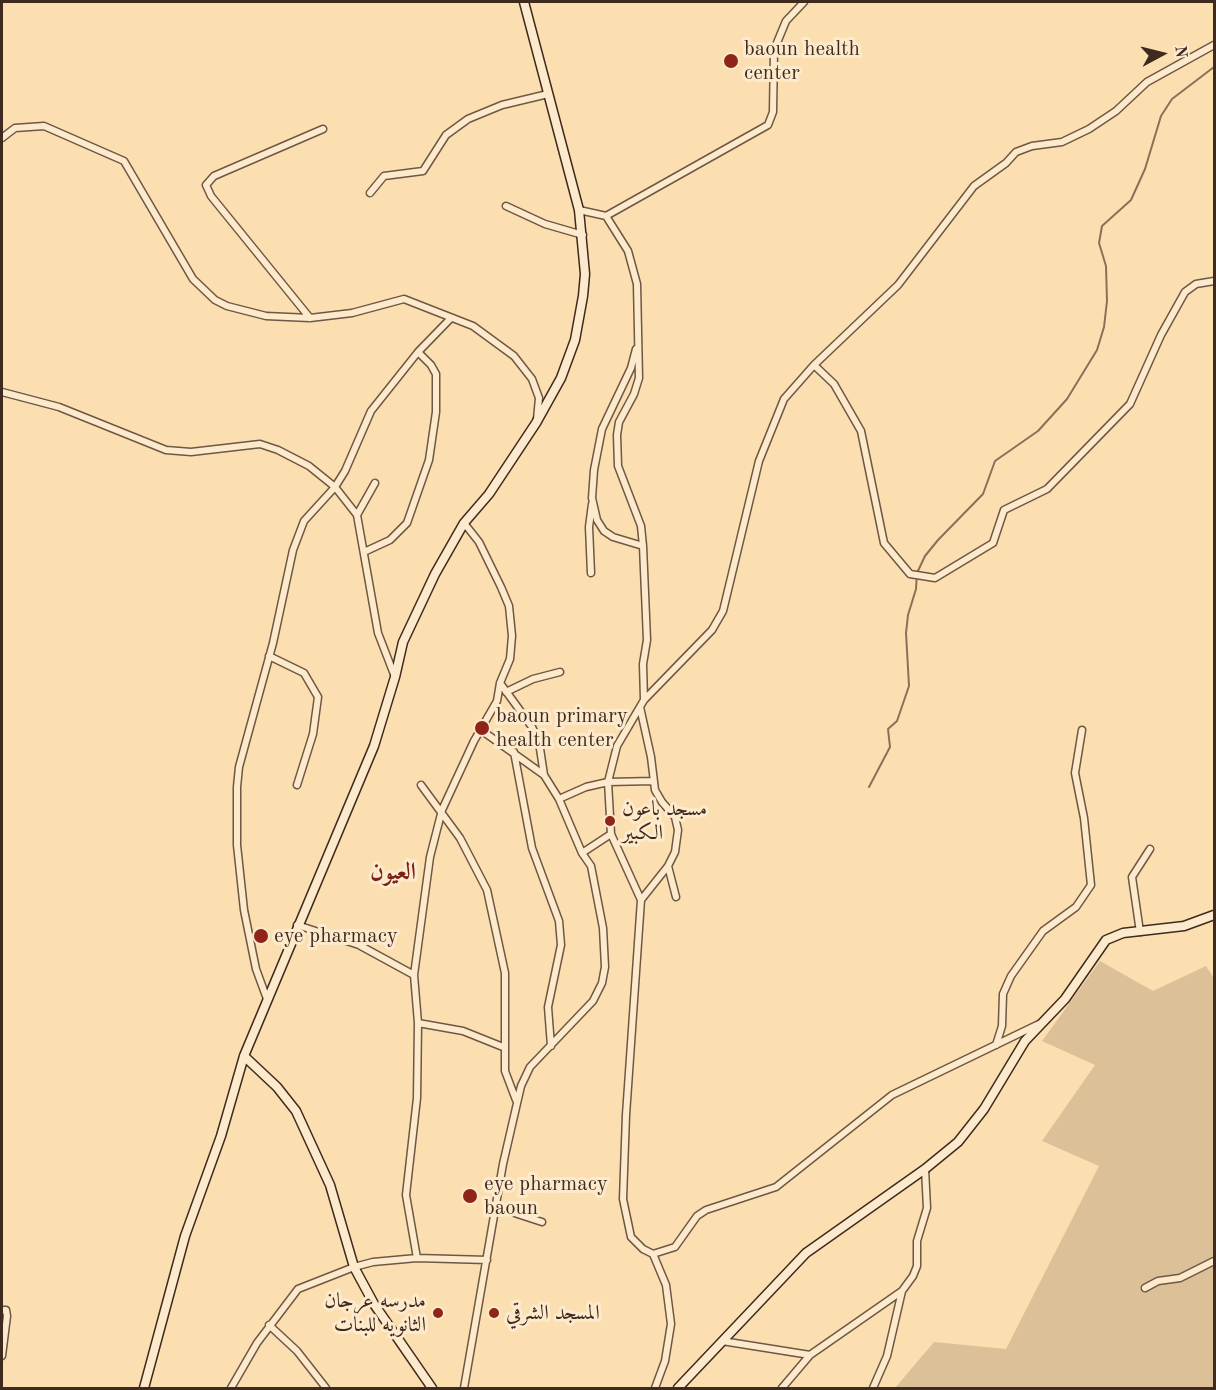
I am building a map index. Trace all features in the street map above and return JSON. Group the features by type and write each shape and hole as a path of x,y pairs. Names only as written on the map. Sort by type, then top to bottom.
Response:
{"street":[{"path":"144,1389 185,1236 221,1136 244,1056 374,746 403,642 435,574 464,523 489,494 536,423 561,378 575,340 583,296 583,235 579,210 524,2"},
{"path":"579,210 606,216 768,125 772,112 774,50 786,21 804,2"},
{"path":"655,1389 665,1361 671,1324 666,1285 653,1254 643,1249 631,1237 623,1199 626,1116 641,900 611,834 608,782 617,746 644,700 712,630 723,610 759,461 784,399 814,365 898,285 974,186 1006,164 1016,152 1032,146 1062,142 1089,129 1116,111 1147,82 1215,45"},
{"path":"370,193 384,176 424,170 446,135 468,120 502,105 548,94"},
{"path":"2,138 15,128 44,126 119,158 130,170 193,279 215,300 242,312 310,318 352,313 404,298 484,333 525,368 532,379 539,398 536,423"},
{"path":"310,318 211,196 206,185 214,176 323,129"},
{"path":"506,206 545,224 583,235"},
{"path":"606,216 623,242 635,270 639,378 634,394 619,422 617,435 618,466 641,526 646,640 643,664 644,700"},
{"path":"814,365 834,384 861,431 884,543 910,574 935,578 993,543 1004,510 1047,489 1130,404 1161,335 1185,292 1196,284 1215,281"},
{"path":"267,999 256,969 247,929 236,816 239,767 269,657 297,535 304,521 335,487 348,465 371,411 418,352 451,318"},
{"path":"591,573 589,527 594,470 602,429 631,368 636,345"},
{"path":"364,552 390,540 407,523 429,460 436,412 436,374 431,365 418,352"},
{"path":"2,392 59,407 166,450 191,452 246,444 269,446 309,466 335,487 357,515 378,633 395,677"},
{"path":"357,515 375,483"},
{"path":"592,498 597,520 604,531 643,546"},
{"path":"417,1258 406,1195 416,1123 418,1023 414,975 430,857 442,810 497,701 500,683 510,658 512,636 509,606 478,542 464,523"},
{"path":"269,657 304,673 318,697 313,734 297,785"},
{"path":"506,692 533,680 560,672"},
{"path":"464,1389 516,1100 530,1067 592,1001 602,983 604,967 605,944 591,866 582,853 558,799 544,775 538,742 532,727 500,683"},
{"path":"640,707 651,757 653,781 659,798 677,820 678,842 668,866 641,900"},
{"path":"481,730 544,775"},
{"path":"996,1045 1002,1026 1003,994 1011,976 1043,931 1076,907 1091,885 1084,818 1075,773 1082,730"},
{"path":"514,752 532,848 559,921 561,945 548,1007 551,1046"},
{"path":"558,799 586,787 608,782 653,781"},
{"path":"421,785 442,810 483,879 493,912 506,982 503,1047 507,1080 516,1100"},
{"path":"582,853 611,834"},
{"path":"1140,932 1132,877 1150,849"},
{"path":"668,866 676,897"},
{"path":"678,1389 806,1253 925,1169 970,1128 1025,1041 1065,999 1106,940 1123,933 1184,926 1212,917"},
{"path":"297,926 360,945 414,975"},
{"path":"418,1023 456,1029 503,1047"},
{"path":"653,1254 675,1247 697,1216 706,1210 760,1194 782,1184 892,1095 1039,1024"},
{"path":"244,1056 286,1096 308,1134 330,1185 354,1267 374,1304 432,1389"},
{"path":"782,1389 810,1354 902,1291 916,1271 917,1241 927,1208 925,1169"},
{"path":"496,1207 543,1222"},
{"path":"231,1389 269,1325 298,1289 354,1267 417,1258 487,1260"},
{"path":"1145,1288 1158,1281 1180,1278 1215,1261"},
{"path":"873,1389 885,1363 902,1291"},
{"path":"2,1310 6,1311 7,1316 2,1356"},
{"path":"269,1325 297,1351 326,1389"},
{"path":"722,1341 810,1354"}],"shaded area":[{"path":"1100,961 1153,991 1206,966 1214,978 1214,1388 895,1388 934,1342 1006,1349 1099,1166 1042,1141 1095,1065 1042,1041"}],"waterway":[{"path":"869,787 890,747 888,729 897,721 909,686 906,633 908,615 916,589 917,573 925,556 983,494 995,461 1038,431 1067,399 1097,350 1104,327 1107,301 1106,266 1099,243 1102,226 1131,200 1145,169 1161,116 1172,99 1214,67"}],"place":[{"name":"baoun health center","path":"731,61"},
{"name":"baoun primary health center","path":"482,728"},
{"name":"مسجد باعون الكبير","path":"610,821"},
{"name":"eye pharmacy","path":"261,936"},
{"name":"eye pharmacy baoun","path":"470,1196"},
{"name":"مدرسه عرجان الثانويه للبنات","path":"438,1313"},
{"name":"المسجد الشرقي","path":"494,1313"}],"district":[{"name":"العيون","path":"393,873"}]}
